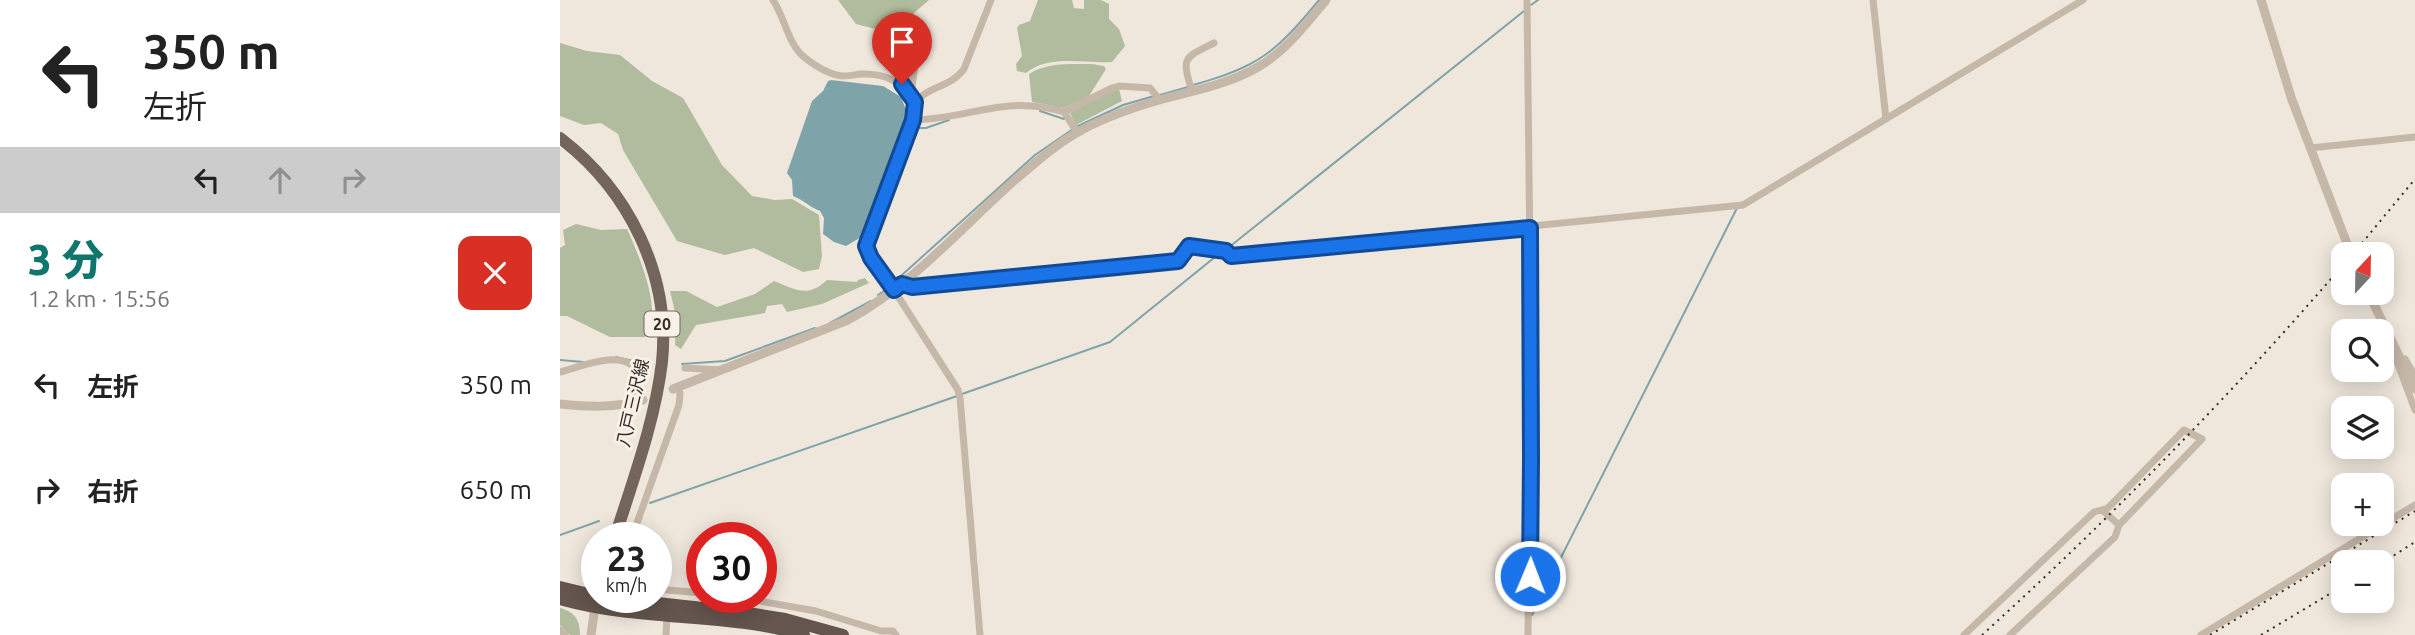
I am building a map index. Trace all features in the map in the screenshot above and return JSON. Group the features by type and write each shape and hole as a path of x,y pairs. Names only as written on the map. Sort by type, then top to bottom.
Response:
{"highway":[{"path":"560,587 581,594"},
{"path":"560,599 581,599"},
{"path":"672,606 785,619 843,635"},
{"path":"655,613 753,624 804,635"}],"main road":[{"name":"八戸三沢線","path":"560,138 588,161 614,191 630,215 647,252 659,296 662,349 658,388 619,522"}],"street":[{"path":"774,0 784,17 790,40 805,58 834,74 888,78 902,84 913,98"},
{"path":"913,98 958,77 964,69 991,0"},
{"path":"637,522 679,405 680,394 676,388 848,320 871,307 902,284 1029,168 1077,132 1116,114 1192,92 1258,68 1288,45 1326,0"},
{"path":"1527,0 1531,459 1528,635"},
{"path":"1873,0 1886,119"},
{"path":"902,284 912,287 1178,261 1189,246 1226,251 1231,256 1743,206 2083,0"},
{"path":"2261,0 2292,100 2346,242"},
{"path":"918,41 913,120 866,246 871,258 958,390 980,635"},
{"path":"1192,92 1186,61 1189,56 1214,43"},
{"path":"913,120 1010,104 1034,105 1063,112 1119,86 1150,88 1160,100"},
{"path":"1063,112 1077,132"},
{"path":"2310,148 2415,137"},
{"path":"2394,343 2415,376"},
{"path":"2394,347 2415,389"},
{"path":"2394,354 2415,410"},
{"path":"560,372 615,360 633,365 636,369 631,403"},
{"path":"685,368 722,370"},
{"path":"560,404 594,408 643,400"},
{"path":"1964,635 2094,512 2108,508 2184,430 2203,439 2119,525 2115,537 2010,635"},
{"path":"2201,635 2415,505"},
{"path":"2102,510 2119,525"},
{"path":"777,604 816,611 881,631 892,631 896,635"},
{"path":"591,635 595,613"},
{"path":"666,635 667,616"},
{"path":"560,630 565,635"}],"green space":[{"path":"838,0 929,0 891,33 856,24"},
{"path":"1038,0 1072,0 1074,8 1084,9 1084,0 1101,0 1109,4 1109,19 1119,29 1125,46 1112,62 1056,62 1035,67 1026,73 1017,71 1016,64 1022,56 1017,28 1030,21"},
{"path":"560,43 587,51 620,55 652,81 683,98 722,165 752,196 775,200 792,199 819,215 822,256 819,269 803,272 754,248 725,255 677,241 623,150 618,134 601,123 584,125 560,116"},
{"path":"1051,66 1104,66 1106,69 1089,96 1064,108 1032,102 1029,74"},
{"path":"1119,89 1122,101 1076,125 1070,113"},
{"path":"576,224 601,230 627,229 643,268 651,299 650,327 645,337 610,337 567,316 560,316 560,248 565,245 563,230"},
{"path":"865,278 869,283 822,304 787,312 782,304 767,306 765,313 696,325 681,349 675,345 676,316 670,291 686,291 717,307 755,294 774,281 808,291 827,280 857,282"},
{"path":"560,608 576,617 580,635 570,635 560,625"}],"water":[{"path":"831,80 883,86 901,97 908,115 907,125 887,180 863,236 846,246 823,234 824,218 820,211 793,196 792,180 787,173 812,101"}],"waterway":[{"path":"1193,85 1251,64 1265,55 1290,33 1319,0"},
{"path":"1531,5 1538,0"},
{"path":"1228,248 1524,11"},
{"path":"1160,95 1188,87"},
{"path":"1078,126 1123,105 1154,96"},
{"path":"1040,111 1064,119"},
{"path":"914,128 926,128 949,120"},
{"path":"892,284 1035,155 1073,129"},
{"path":"1532,615 1737,208"},
{"path":"962,394 1110,342 1220,253"},
{"path":"878,295 888,288"},
{"path":"830,323 871,301"},
{"path":"682,364 725,361 815,328"},
{"path":"616,357 642,363"},
{"path":"560,360 583,362"},
{"path":"650,503 957,396"},
{"path":"560,535 599,521"}],"railway":[{"path":"2363,242 2415,179"},
{"path":"1982,635 2077,547 2168,456 2331,279"},
{"path":"2210,635 2415,511"},
{"path":"2394,555 2415,542"},
{"path":"2261,635 2331,593"}],"route":[{"path":"902,84 915,102 913,120 866,246 871,258 894,290 902,284 912,287 1178,261 1189,246 1226,251 1231,256 1530,228 1530,576"}]}
